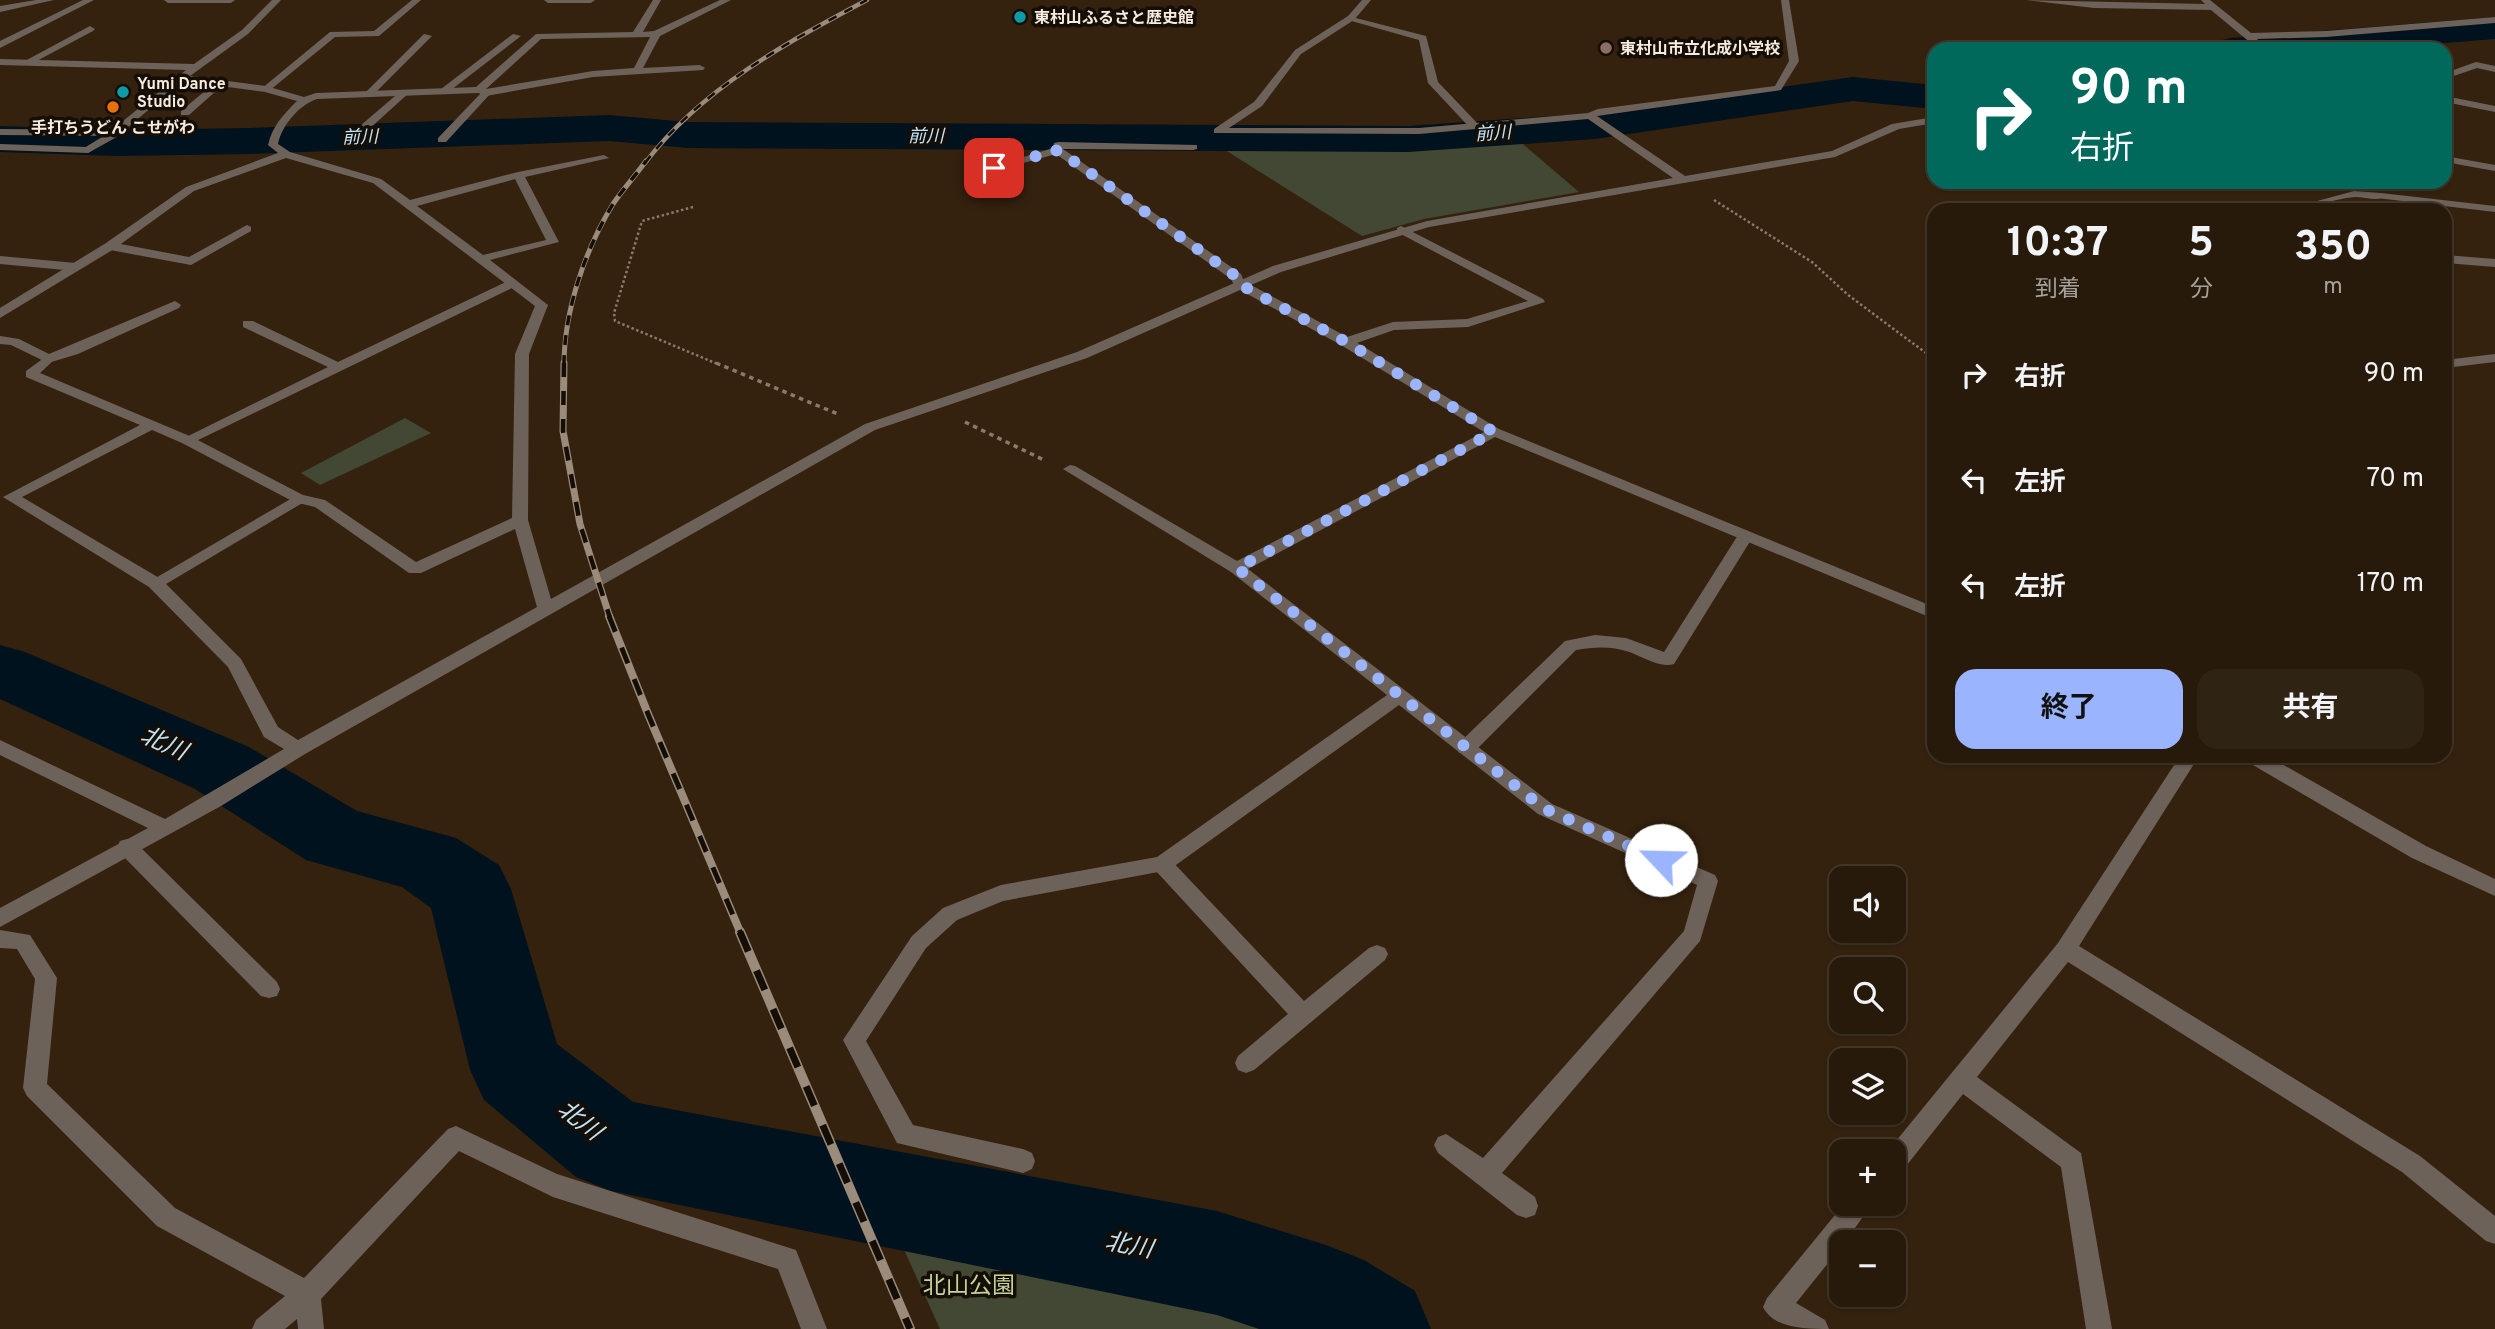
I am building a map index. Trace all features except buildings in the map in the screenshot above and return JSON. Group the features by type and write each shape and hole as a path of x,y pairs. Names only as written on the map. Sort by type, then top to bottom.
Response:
{"street":[{"path":"0,9 50,0"},
{"path":"0,45 90,0"},
{"path":"168,0 231,0"},
{"path":"0,147 88,150 113,135 195,67 245,32 277,0"},
{"path":"265,89 333,34 376,34 417,0"},
{"path":"548,0 591,0"},
{"path":"636,34 657,0"},
{"path":"442,140 483,91 539,36 656,34 727,0"},
{"path":"1367,0 1351,18 1298,52 1258,104 1218,131 1419,131 1475,127 1590,116 1778,88 1794,61 1784,0"},
{"path":"2030,0 2094,5 2214,7"},
{"path":"2205,0 2256,42"},
{"path":"1351,18 1423,38 1433,83 1475,127"},
{"path":"2249,36 2326,34 2495,20"},
{"path":"29,62 90,29"},
{"path":"637,71 656,34"},
{"path":"370,93 426,36"},
{"path":"444,90 516,36"},
{"path":"0,62 195,67"},
{"path":"2452,74 2476,65 2495,69"},
{"path":"546,611 520,520 522,354 542,305 377,181 286,154 273,140 282,122 304,100 316,96 444,90 483,91 593,75 700,68"},
{"path":"181,78 265,89 304,100"},
{"path":"185,113 220,83"},
{"path":"364,128 405,92"},
{"path":"2452,100 2495,108"},
{"path":"1590,116 1683,180"},
{"path":"0,918 214,800 298,749 870,427 1082,355 1239,284 1401,230 1835,154 1896,126 1927,121"},
{"path":"0,132 113,135"},
{"path":"1058,150 1058,145 1193,147"},
{"path":"973,174 1058,150"},
{"path":"1058,150 1237,277 1239,284 1346,342 1494,432 1927,610"},
{"path":"0,314 110,246 190,189 286,154"},
{"path":"410,204 518,175 604,158"},
{"path":"2452,160 2495,168"},
{"path":"481,259 553,242 518,175"},
{"path":"2318,203 2354,194 2442,203"},
{"path":"2452,204 2495,209"},
{"path":"110,246 191,261 247,229"},
{"path":"1346,342 1393,326 1468,323 1539,302 1401,230"},
{"path":"0,260 76,267"},
{"path":"2452,260 2495,263"},
{"path":"187,440 512,283"},
{"path":"174,305 73,351 48,359 31,374 187,440 299,499 320,503 415,569 520,520"},
{"path":"248,324 339,367"},
{"path":"0,340 14,342 48,359"},
{"path":"2452,363 2495,358"},
{"path":"152,425 11,497 155,583 235,663 271,732 298,749"},
{"path":"1237,568 1494,432"},
{"path":"1070,469 1237,568 1545,809 1708,881 1693,935 1484,1175"},
{"path":"155,583 299,499"},
{"path":"1466,748 1571,645 1595,641 1626,644 1668,660 1746,535"},
{"path":"1023,1161 905,1135 853,1040 919,942 950,914 1001,893 1162,864 1400,695"},
{"path":"0,747 164,827"},
{"path":"1906,1147 2066,949 2186,763"},
{"path":"2265,763 2419,852 2495,888"},
{"path":"127,847 269,989"},
{"path":"1162,864 1303,1015"},
{"path":"0,939 23,942 46,978 35,1088 166,1217 307,1294"},
{"path":"2066,949 2411,1164 2495,1232"},
{"path":"1246,1063 1377,954"},
{"path":"1961,1079 2072,1161 2099,1329"},
{"path":"265,1329 307,1294 456,1137 553,1185 787,1259 814,1329"},
{"path":"1446,1145 1526,1206"},
{"path":"1816,1329 1776,1307 1850,1216"},
{"path":"307,1294 311,1329"}],"path":[{"path":"1683,180 1812,262 1848,295 1927,354"},
{"path":"694,207 656,215 642,221 614,313 615,321 870,427"},
{"path":"930,405 1047,462 1070,469"}],"green space":[{"path":"1511,134 1579,192 1424,219 1362,236 1206,138 1408,139"},
{"path":"405,418 431,433 320,485 301,473"},
{"name":"北山公園","path":"891,1221 1316,1322 1377,1329 940,1329"}],"waterway":[{"name":"前川","path":"2319,42 2495,28"},
{"name":"前川","path":"0,139 118,143 250,141 609,128 688,135 1408,139 1595,126 1853,89 1927,96"},
{"name":"北川","path":"0,670 222,768 335,837 427,861 469,889 517,1070 611,1144 1217,1263 1326,1298 1377,1329"}],"railway":[{"path":"645,163 692,112 719,90 776,51 867,0"},
{"path":"564,365 572,302 585,261 613,204 646,161"},
{"path":"564,363 563,431 580,524 610,618"},
{"path":"609,616 741,934"},
{"path":"740,932 910,1329"}],"place":[{"name":"東村山ふるさと歴史館","path":"1020,17"},
{"name":"東村山市立化成小学校","path":"1606,48"},
{"name":"Yumi Dance Studio","path":"123,92"},
{"name":"手打ちうどん こせがわ","path":"113,107"}],"route":[{"path":"994,168 1058,150 1237,277 1239,284 1346,342 1494,432 1237,568 1545,809 1661,860"}]}
